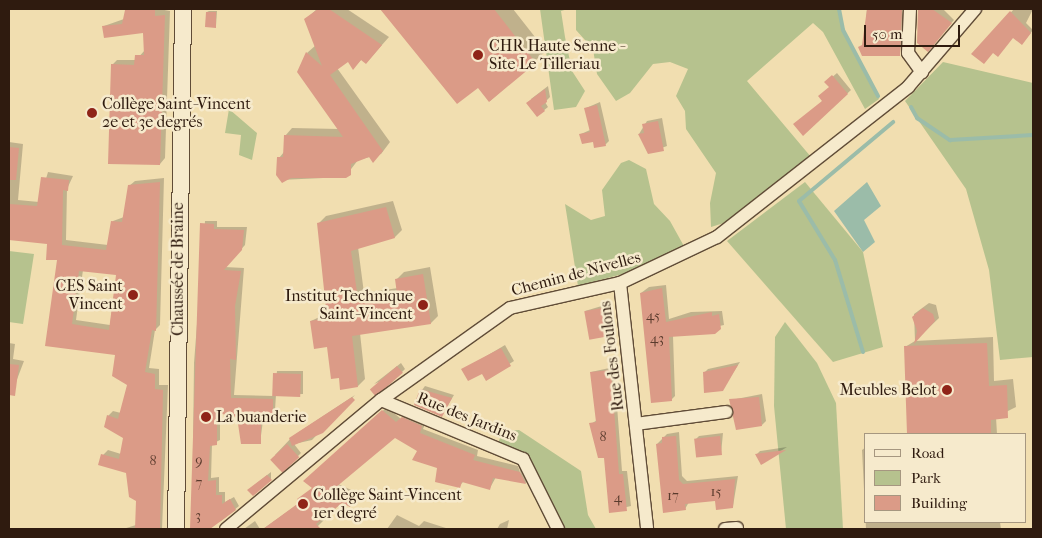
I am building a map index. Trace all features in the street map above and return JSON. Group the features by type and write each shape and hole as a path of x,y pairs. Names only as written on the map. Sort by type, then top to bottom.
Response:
{"street":[{"name":"Chaussée de Braine","path":"176,529 183,9"},
{"path":"910,9 908,53 922,72"},
{"name":"Chemin de Nivelles","path":"226,529 381,400 510,308 620,283 717,237 922,72 975,9"},
{"name":"Rue des Foulons","path":"620,283 647,529"},
{"name":"Rue des Jardins","path":"381,400 523,459 558,529"},
{"name":"Rue des Foulons","path":"636,424 726,412"}],"green space":[{"path":"540,9 568,9 561,11 572,71 585,91 576,107 554,110"},
{"path":"576,9 839,9 843,30 879,99 865,109 823,32 813,23 747,81 811,157 727,222 711,227 710,203 716,173 686,129 685,111 676,96 688,69 670,62 653,64 630,93 616,101 597,74 593,49 576,30"},
{"path":"943,62 1033,83 1033,357 1000,360 989,270 966,189 905,101"},
{"path":"229,109 257,133 252,160 239,155 241,135 225,133"},
{"path":"629,160 646,169 654,204 670,221 685,248 645,268 578,286 565,204 591,220 605,216 602,190 621,163"},
{"path":"805,182 863,252 883,347 833,362 727,241"},
{"path":"9,251 34,254 23,324 9,322"},
{"path":"785,322 817,363 836,403 843,529 786,529 774,406 775,337"},
{"path":"519,430 581,471 588,515 596,529 562,529 533,465 498,443 503,431"}],"shaded area":[{"path":"867,182 881,206 864,220 875,242 863,252 834,211"}],"building":[{"path":"155,9 155,16 165,15 160,165 108,164 111,64 134,65 135,55 144,55 143,33 104,38 102,26 122,24 125,10"},
{"path":"318,9 329,9 382,45 366,64 361,60 353,70 348,62 330,75 383,151 373,163 369,157 351,164 351,175 346,178 291,178 282,183 276,175 277,157 283,157 284,135 343,137 297,72 306,52 322,66 304,19"},
{"path":"380,9 494,9 536,63 489,102 478,88 457,104"},
{"path":"867,9 902,9 900,56 862,56 858,47 862,45"},
{"path":"918,9 932,9 952,23 928,52 917,43"},
{"path":"1010,11 1031,33 1022,45 1013,38 998,57 993,53 984,64 971,54"},
{"path":"206,12 216,12 216,28 205,27"},
{"path":"832,75 848,94 803,136 793,124 822,101 818,96 829,87 824,82"},
{"path":"545,89 547,102 541,106 545,111 537,117 526,103"},
{"path":"597,105 606,146 594,148 593,142 582,144 579,134 590,132 584,108"},
{"path":"658,121 664,151 648,154 638,134 644,133 642,124"},
{"path":"9,147 19,148 16,180 9,180"},
{"path":"41,177 69,180 68,191 63,190 62,245 106,250 111,221 122,222 128,185 160,182 156,331 152,330 145,372 155,374 155,389 163,390 160,529 135,529 136,501 129,497 126,473 98,465 101,454 119,459 123,438 104,427 107,415 118,419 127,385 112,376 115,355 45,346 57,260 46,260 47,244 9,240 9,204 37,206","holes":["79,271 116,275 109,330 72,324"]},
{"path":"386,207 395,238 351,251 358,299 397,294 395,279 423,274 431,324 352,336 358,387 340,390 339,378 331,379 327,347 314,349 310,321 327,318 317,223"},
{"path":"200,223 214,224 214,229 244,230 242,250 224,270 241,271 235,306 236,360 230,359 231,398 273,399 273,415 261,414 261,444 241,444 237,417 217,413 217,445 210,446 208,481 216,480 216,495 222,495 222,504 230,499 236,510 210,529 190,529"},
{"path":"662,288 666,322 712,312 712,316 719,314 721,329 715,334 669,337 672,401 651,403 640,293"},
{"path":"602,308 607,337 589,340 584,311"},
{"path":"923,308 933,314 935,321 914,344 917,331 912,317"},
{"name":"Meubles Belot","path":"987,343 989,386 1007,385 1008,418 991,420 991,433 907,433 904,346"},
{"path":"501,348 511,366 486,381 482,374 468,381 461,369"},
{"path":"9,364 19,365 15,396 9,395"},
{"path":"738,365 723,391 704,393 703,372"},
{"path":"397,366 403,373 376,396 370,390"},
{"path":"611,370 619,474 623,474 627,511 609,513 604,458 598,458 589,423 596,422 590,372"},
{"path":"273,373 301,374 300,397 272,396"},
{"path":"420,389 452,398 442,417 414,405"},
{"path":"352,397 355,400 323,433 292,446 289,438"},
{"path":"759,397 762,426 736,430 729,399"},
{"path":"382,410 396,422 402,417 422,426 420,433 475,455 473,460 520,472 526,484 493,478 490,490 462,482 460,488 435,482 437,468 412,460 417,451 395,438 335,488 355,498 350,507 342,503 316,524 321,529 263,529 300,502 297,499 312,488 303,481"},
{"path":"676,436 679,480 683,484 735,479 733,508 716,510 715,501 685,504 686,510 663,513 656,444 662,443 662,437"},
{"path":"720,436 722,455 696,458 694,439"},
{"path":"287,444 299,457 282,473 270,460"},
{"path":"786,450 761,465 755,454"},
{"path":"267,475 272,480 253,496 247,490"}],"waterway":[{"path":"839,9 843,30 878,96"},
{"path":"911,107 917,118 950,140 1033,135"},
{"path":"863,352 835,260 799,201 893,122"}],"place":[{"name":"CHR Haute Senne - Site Le Tilleriau","path":"478,55"},
{"name":"Collège Saint-Vincent 2e et 3e degrés","path":"92,113"},
{"name":"CES Saint Vincent","path":"133,295"},
{"name":"Institut Technique Saint-Vincent","path":"423,305"},
{"name":"Meubles Belot","path":"947,390"},
{"name":"La buanderie","path":"206,417"},
{"name":"Collège Saint-Vincent 1er degré","path":"303,504"}]}
